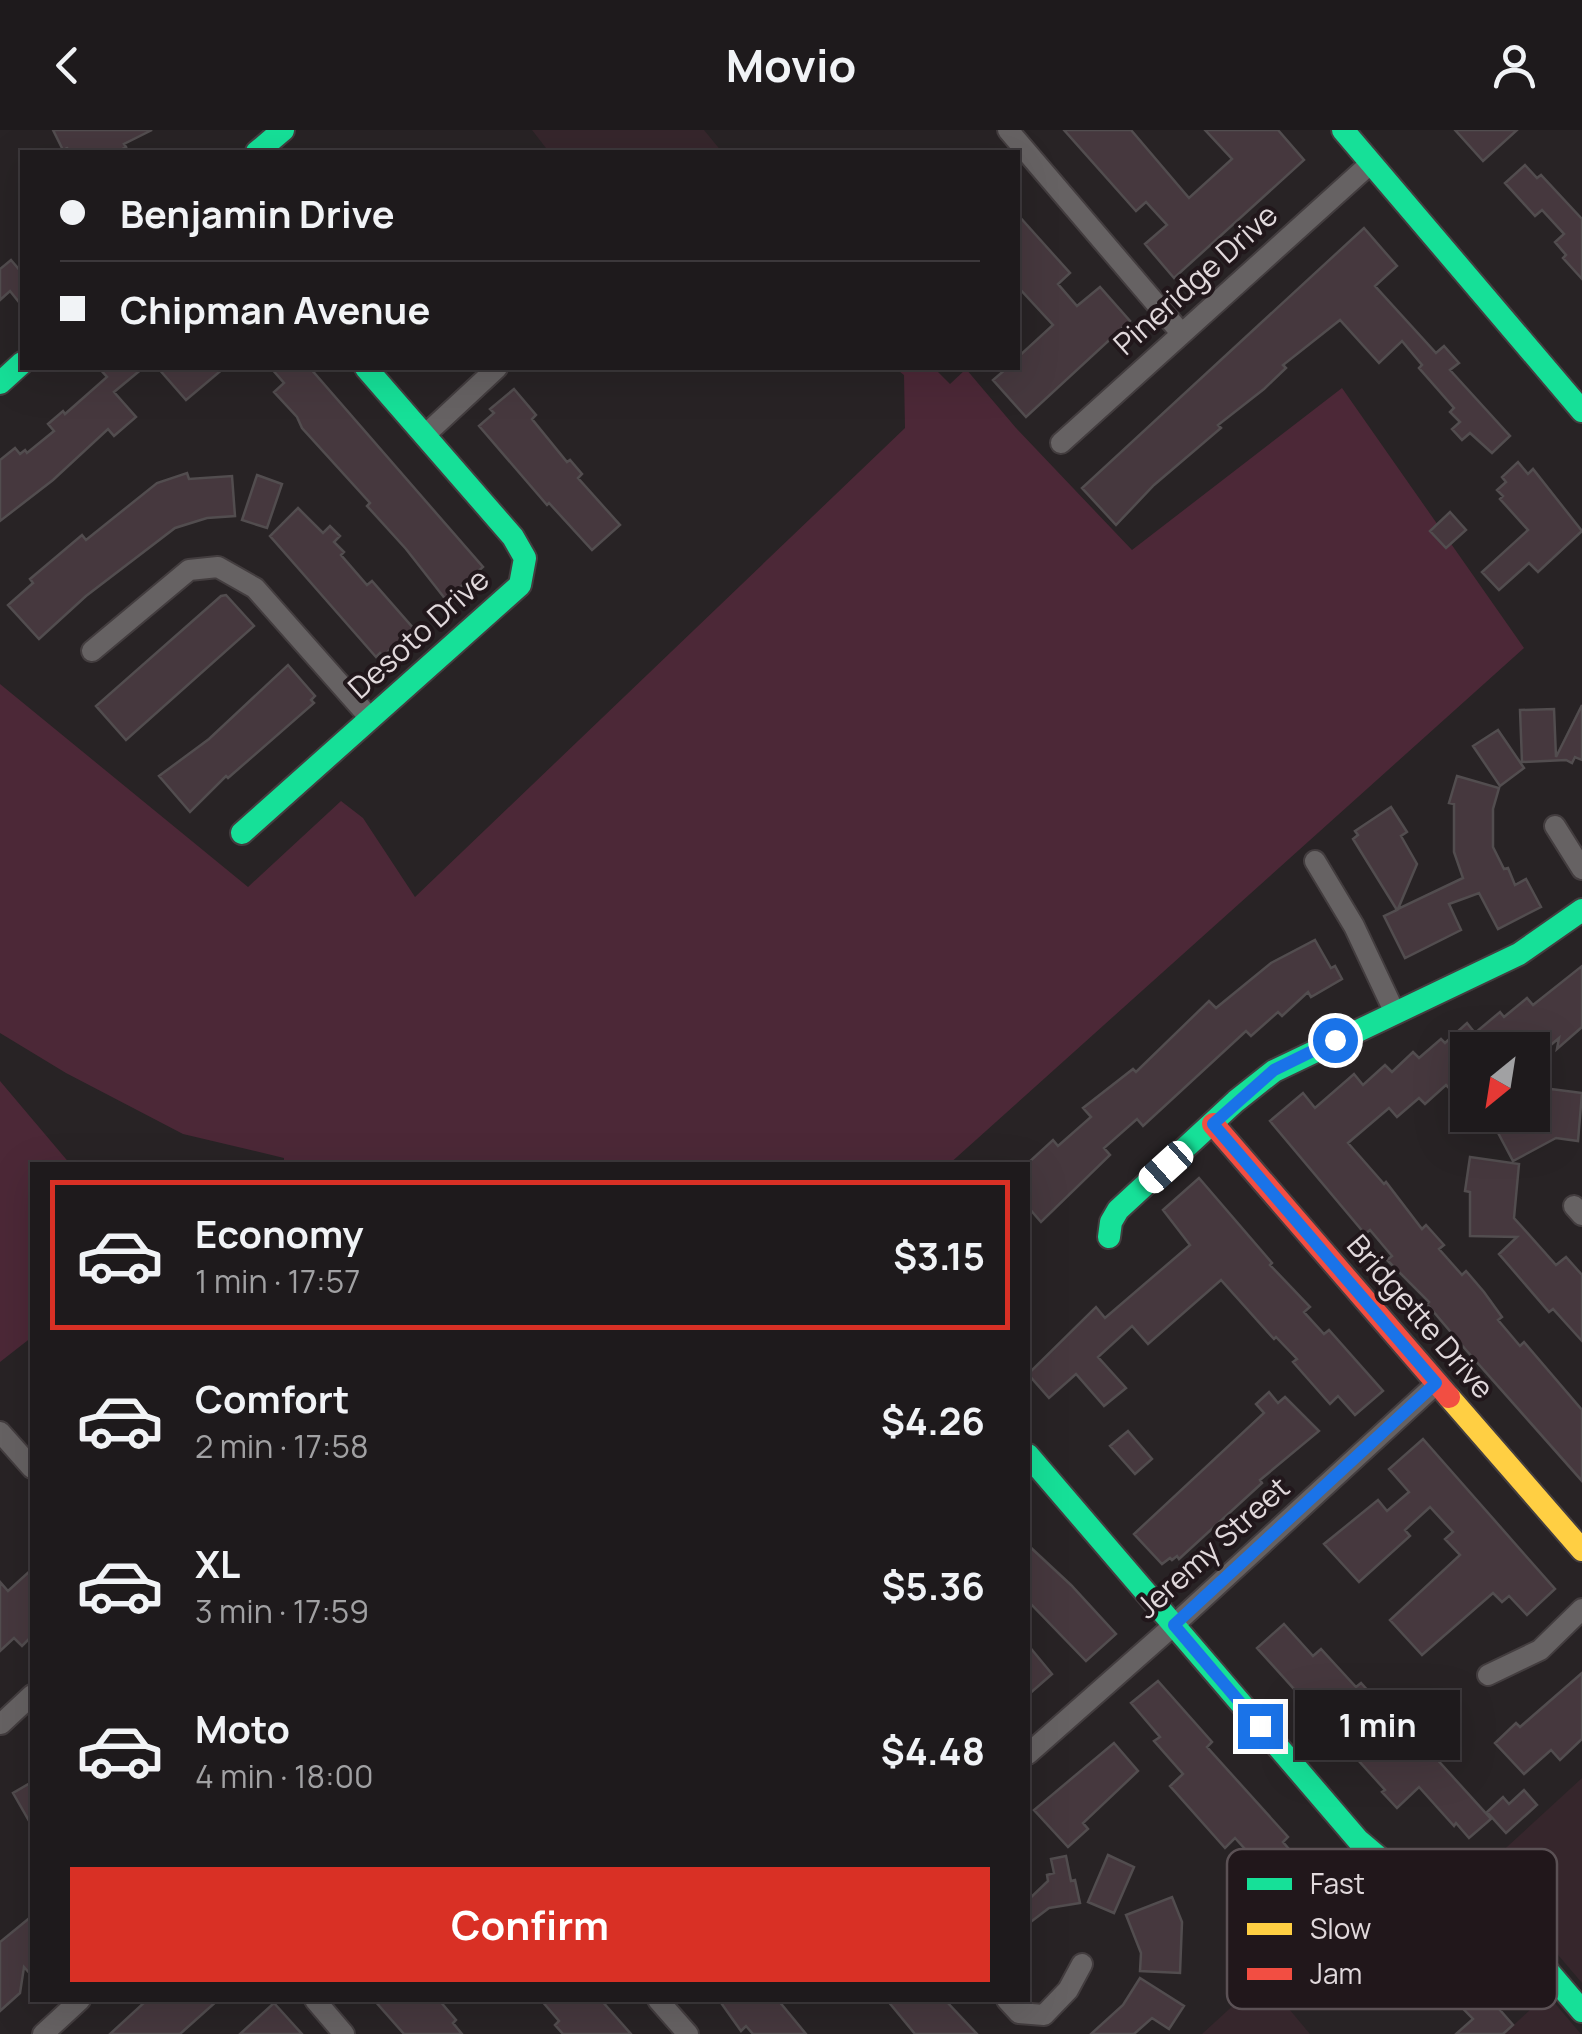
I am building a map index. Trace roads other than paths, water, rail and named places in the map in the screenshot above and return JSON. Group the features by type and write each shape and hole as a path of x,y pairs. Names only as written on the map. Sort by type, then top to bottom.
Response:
{"street":[{"path":"259,150 282,130"},
{"path":"1008,130 1181,333"},
{"path":"1343,130 1582,411"},
{"name":"Pineridge Drive","path":"1061,443 1371,163"},
{"path":"0,383 20,364"},
{"name":"Desoto Drive","path":"242,833 520,585 526,558 513,536 368,370"},
{"path":"425,435 495,370"},
{"path":"92,651 190,570 218,567 255,588 370,718"},
{"path":"1554,826 1582,868"},
{"path":"1315,861 1354,926 1395,1013"},
{"path":"1108,1238 1118,1210 1274,1070 1519,954 1582,910"},
{"name":"Bridgette Drive","path":"1213,1124 1582,1550"},
{"name":"Jeremy Street","path":"1030,1752 1436,1383"},
{"path":"0,1432 30,1466"},
{"path":"1030,1457 1369,1849"},
{"path":"1488,1676 1540,1650 1582,1609"},
{"path":"1,1724 30,1696"},
{"path":"1009,2002 1018,2013 1044,2015 1068,1990 1082,1964"},
{"path":"1557,1982 1582,2011"},
{"path":"43,2034 78,2002"},
{"path":"316,2002 344,2034"},
{"path":"660,2002 688,2034"}]}
